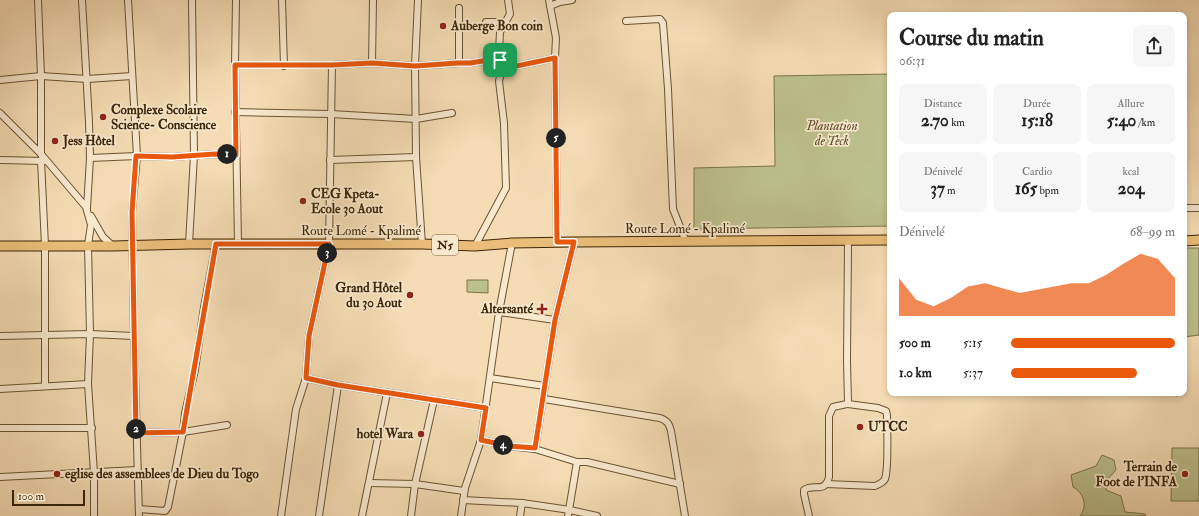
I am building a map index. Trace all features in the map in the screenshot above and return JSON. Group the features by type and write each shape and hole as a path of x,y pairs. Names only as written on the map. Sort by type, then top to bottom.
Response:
{"main road":[{"name":"Route Lomé - Kpalimé","path":"0,246 133,246 189,244 422,244 475,246 557,242 887,240"},
{"path":"1187,241 1199,240"}],"street":[{"path":"38,0 45,246 46,386"},
{"path":"82,0 90,122 90,158 86,207 91,225 88,245 90,334 88,384 92,428 94,516"},
{"path":"128,0 136,156 132,212 139,513 165,511 167,509 183,432 216,244"},
{"path":"189,244 194,155 192,0"},
{"path":"236,0 235,112 238,244"},
{"path":"282,0 284,66"},
{"path":"372,63 373,0"},
{"path":"418,0 415,66 416,157 422,244"},
{"path":"475,246 506,188 504,123 499,81 502,69 500,60 500,32 510,14 508,0"},
{"path":"557,242 556,38 550,3 572,0"},
{"path":"458,63 459,8"},
{"path":"626,21 660,19 663,23 668,89 673,209 686,242"},
{"path":"486,22 506,22"},
{"path":"502,69 555,58"},
{"path":"235,65 284,66 372,63 415,66 500,60"},
{"path":"281,516 296,409 306,378 309,336 329,244 332,65"},
{"path":"0,80 41,76 87,79 132,76"},
{"path":"235,112 331,114 416,119 452,113"},
{"path":"0,113 86,207 103,237 113,246"},
{"path":"90,158 236,155"},
{"path":"330,160 416,157"},
{"path":"0,160 43,159"},
{"path":"1187,208 1199,208"},
{"path":"848,240 848,404"},
{"path":"535,448 544,399 555,320 574,242"},
{"path":"461,516 464,491 481,440 499,312 512,243"},
{"path":"499,312 555,320"},
{"path":"0,336 90,334 134,336"},
{"path":"306,378 338,385 486,408"},
{"path":"490,378 545,386"},
{"path":"0,389 88,384"},
{"path":"319,516 338,385"},
{"path":"362,516 387,393"},
{"path":"544,399 660,418 667,421 671,432 685,516"},
{"path":"411,516 415,484 434,400"},
{"path":"808,516 804,494 804,490 807,488 822,487 826,484 875,486 884,480 887,457 888,415 886,412 878,408 848,404 833,407 829,416 829,477 826,484"},
{"path":"136,433 183,432 227,425"},
{"path":"0,428 92,428"},
{"path":"481,440 509,446 535,448 577,462 587,462 680,484"},
{"path":"569,513 577,462"},
{"path":"0,476 137,470"},
{"path":"369,483 415,484 464,491"},
{"path":"463,500 522,503 569,513 597,516"},
{"path":"520,516 522,503"}],"green space":[{"name":"Plantation de Teck","path":"887,74 887,226 694,229 694,168 775,166 774,76"},
{"path":"1187,248 1199,248 1199,335 1187,337"},
{"path":"467,280 488,280 488,293 467,292"},
{"name":"Terrain de Foot de l'INFA","path":"1172,448 1199,448 1199,501 1171,501"},
{"path":"1102,455 1114,460 1116,470 1106,481 1106,490 1121,496 1125,512 1145,514 1146,516 1080,516 1084,508 1084,500 1080,493 1073,487 1071,475 1096,466"}],"place":[{"name":"Auberge Bon coin","path":"443,26"},
{"name":"Complexe Scolaire Science- Conscience","path":"103,117"},
{"name":"Jess Hôtel","path":"55,141"},
{"name":"CEG Kpeta- Ecole 30 Aout","path":"303,201"},
{"name":"Grand Hôtel du 30 Aout","path":"410,295"},
{"name":"Altersanté","path":"542,309"},
{"name":"UTCC","path":"860,427"},
{"name":"hotel Wara","path":"421,434"},
{"name":"eglise des assemblees de Dieu du Togo","path":"57,474"},
{"name":"Terrain de Foot de l'INFA","path":"1185,474"}],"route":[{"path":"555,58 557,242 574,242 555,320 535,448 509,446 481,440 486,408 338,385 306,378 309,336 329,244 216,244 204,307 195,370 185,413 183,432 136,433 132,212 136,156 172,157 215,154 236,155 235,65 284,66 372,63 415,66 470,63 495,59 500,60 502,69 555,58"}]}
